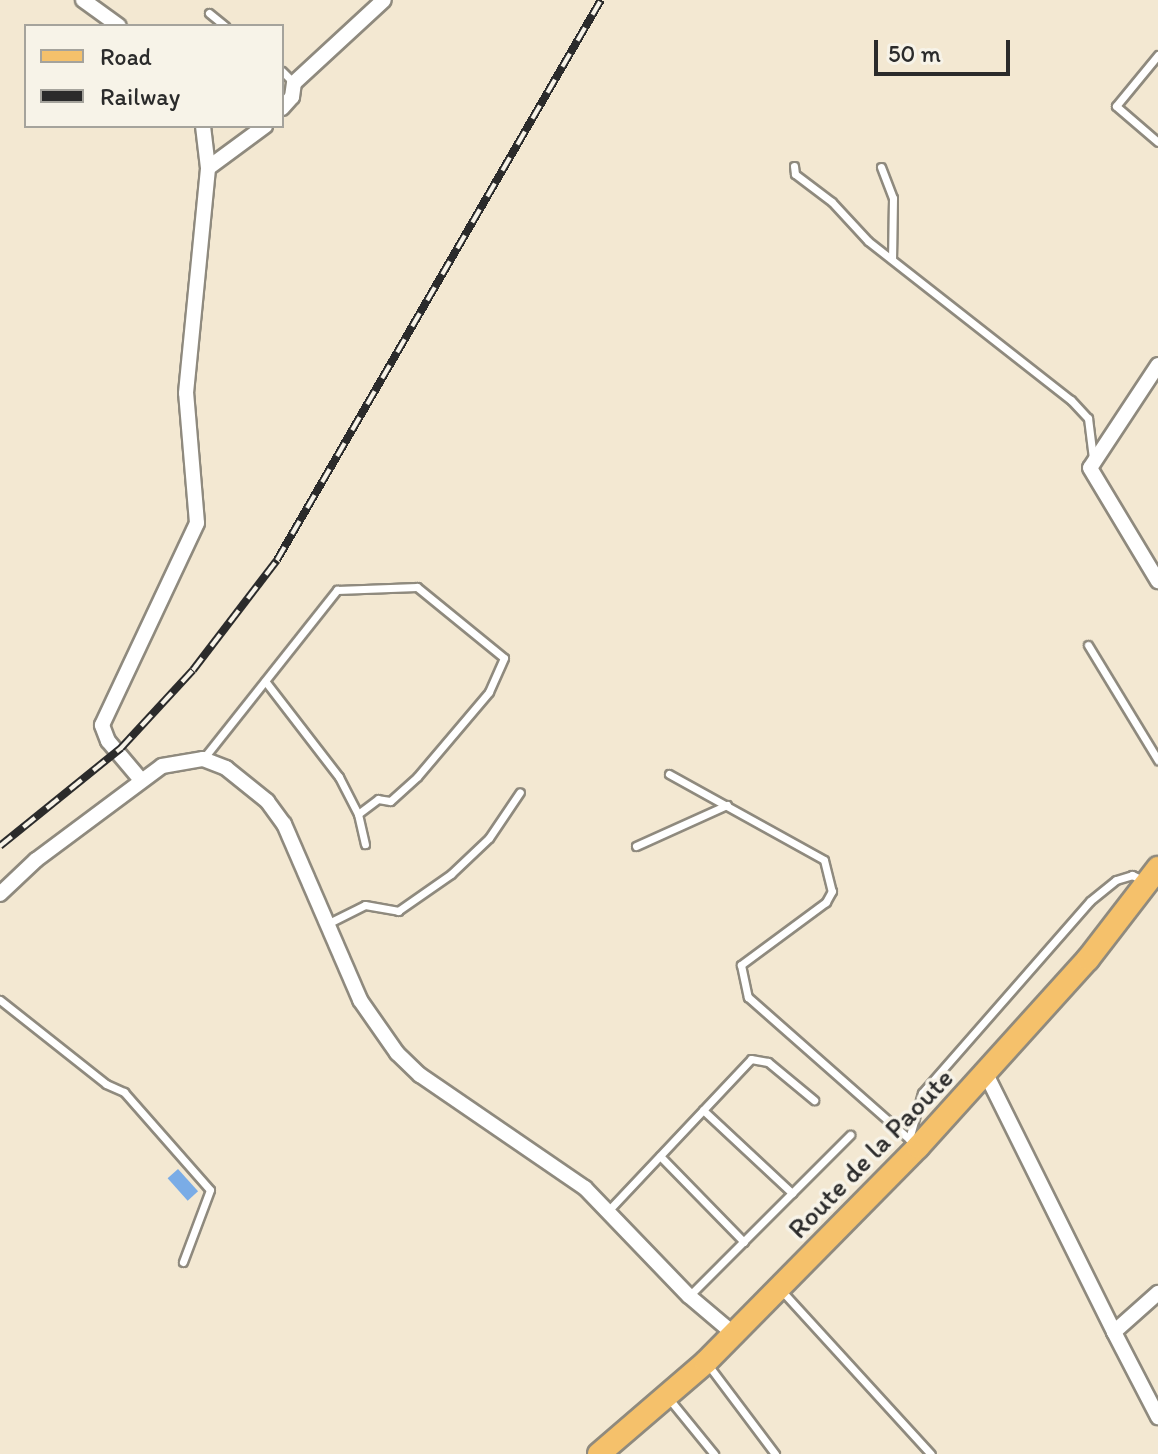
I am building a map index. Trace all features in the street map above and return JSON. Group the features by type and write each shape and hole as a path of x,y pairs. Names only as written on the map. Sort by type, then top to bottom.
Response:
{"main road":[{"name":"Route de la Paoute","path":"599,1454 706,1362 780,1289 914,1143 986,1074 1088,959 1154,877"}],"street":[{"path":"83,0 116,24"},
{"path":"284,106 292,97 294,83 384,0"},
{"path":"141,780 108,741 102,725 197,523 186,393 208,168 203,128"},
{"path":"208,168 262,128"},
{"path":"1158,365 1093,458 1093,477 1158,581"},
{"path":"0,894 141,780 182,759 203,759 250,785 276,813 298,848 360,1000 397,1053 420,1075 585,1188 689,1296 734,1334"},
{"path":"986,1074 1158,1417"},
{"path":"1114,1332 1158,1293"}],"lane":[{"path":"209,13 223,24"},
{"path":"1158,55 1116,106 1158,142"},
{"path":"284,73 294,83"},
{"path":"794,166 795,174 892,259 1071,400 1088,418 1093,458"},
{"path":"881,167 893,198 892,259"},
{"path":"203,759 337,590 417,587 504,658 489,692 417,777 390,801 378,799 358,814"},
{"path":"1088,645 1158,760"},
{"path":"265,681 339,777 358,814 365,844"},
{"path":"669,774 824,860 832,876 826,902 741,965 748,997 914,1143"},
{"path":"329,923 365,905 398,911 451,874 489,838 520,792"},
{"path":"636,846 727,805"},
{"path":"914,1143 922,1093 1090,901 1116,880 1132,875 1154,877"},
{"path":"0,1000 106,1084 124,1092 210,1190 183,1262"},
{"path":"607,1212 751,1059 768,1062 814,1100"},
{"path":"703,1110 792,1193"},
{"path":"689,1296 850,1135"},
{"path":"660,1156 744,1242"},
{"path":"780,1289 931,1454"},
{"path":"706,1362 775,1454"},
{"path":"667,1396 714,1454"}],"water":[{"path":"178,1169 198,1191 188,1201 168,1178"}],"railway":[{"path":"0,846 121,748 193,670 277,560 601,0"}]}
